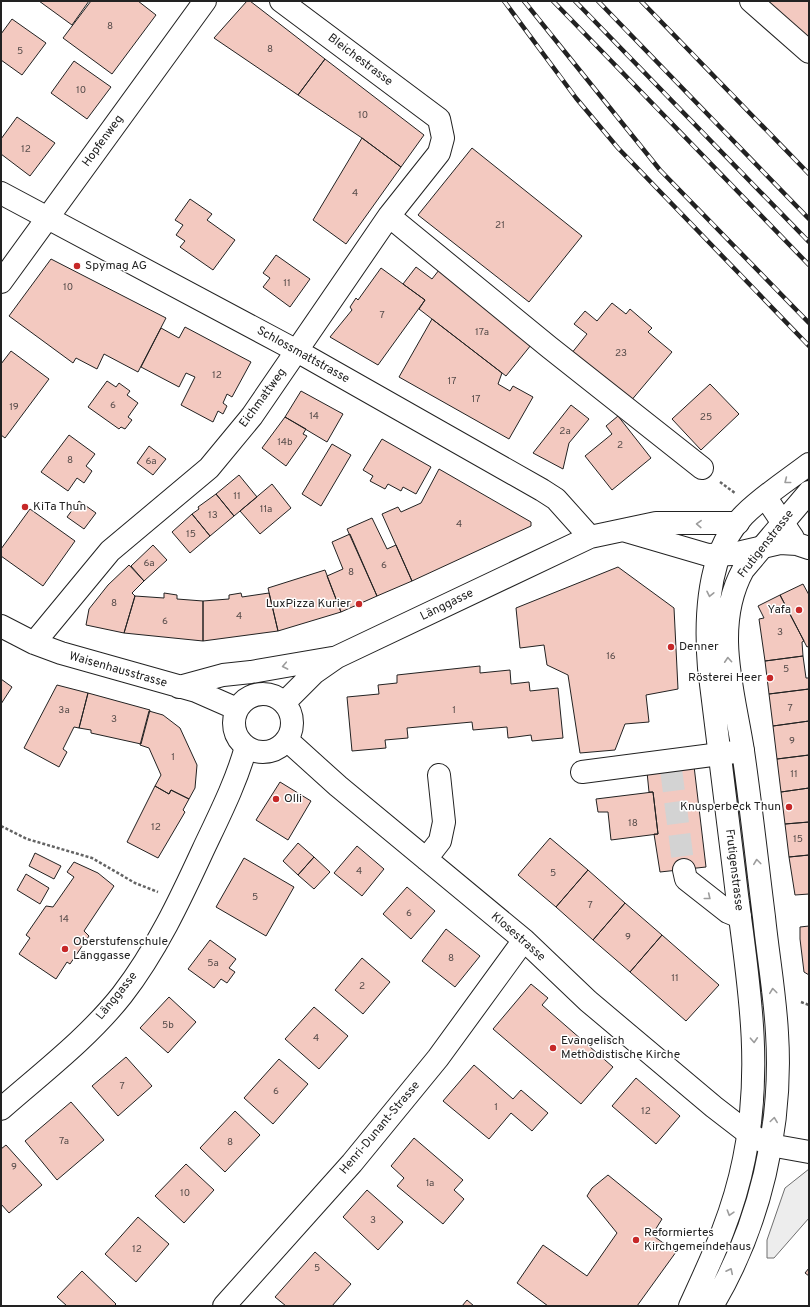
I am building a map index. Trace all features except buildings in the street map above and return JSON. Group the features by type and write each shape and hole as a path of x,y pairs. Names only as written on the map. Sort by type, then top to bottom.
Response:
{"street":[{"name":"Hopfenweg","path":"1,282 205,1"},
{"name":"Bleichestrasse","path":"281,1 439,119"},
{"path":"751,1 809,52"},
{"name":"Eichmattweg","path":"34,643 110,551 209,468 252,416 389,216 439,153 443,138 439,119"},
{"name":"Schlossmattstrasse","path":"1,193 297,350 542,490 556,500 590,537"},
{"path":"389,216 549,347 702,468"},
{"name":"Frutigenstrasse","path":"690,1306 714,1258 729,1215 740,1175 749,1134 752,1106 754,1050 750,994 707,643 708,607 719,556 738,523 766,498 809,464"},
{"name":"Frutigenstrasse","path":"712,1306 733,1265 753,1216 770,1145 776,1097 777,1033 743,751 729,670 727,619 735,584 743,570 761,546 809,492"},
{"path":"766,498 782,523 803,546"},
{"name":"Länggasse","path":"285,702 314,673 337,657 590,537 656,523 738,523"},
{"name":"Länggasse","path":"622,531 708,555 719,556 780,543 803,546"},
{"name":"Waisenhausstrasse","path":"1,626 34,643 61,653 196,691 237,709"},
{"path":"179,687 223,675 251,672 337,657"},
{"path":"259,693 269,693 278,696 285,702 290,709 293,725 287,740 282,745 268,752 261,752 246,746 238,737 234,725 237,709 250,696 259,693"},
{"name":"Klosestrasse","path":"287,740 338,786 524,940 588,1001 714,1107 749,1134 770,1145 809,1152"},
{"name":"Länggasse","path":"1,1109 82,1037 122,994 152,950 180,900 232,789 246,746"},
{"path":"582,772 670,765 720,753 743,751"},
{"path":"426,859 440,841 444,822 439,775"},
{"path":"684,870 686,879 728,912 740,917"},
{"name":"Henri-Dunant-Strasse","path":"224,1306 352,1163 434,1063 524,940"}],"path":[{"path":"1,826 27,839 66,849 92,858 135,883 180,900"},
{"path":"801,1002 809,1005"}],"shaded area":[{"path":"809,1169 809,1218 774,1258 767,1258 767,1240 785,1188"}],"tunnel":[{"path":"671,769 684,870"}],"railway":[{"path":"504,1 576,98 618,148 809,346"},
{"path":"524,1 660,170 809,323"},
{"path":"553,1 809,265"},
{"path":"575,1 809,242"},
{"path":"598,1 809,219"},
{"path":"641,1 809,174"}],"place":[{"name":"Spymag AG","path":"77,266"},
{"name":"KiTa Thun","path":"25,507"},
{"name":"LuxPizza Kurier","path":"359,604"},
{"name":"Yafa","path":"799,610"},
{"name":"Denner","path":"671,647"},
{"name":"Rösterei Heer","path":"770,678"},
{"name":"Olli","path":"276,799"},
{"name":"Knusperbeck Thun","path":"789,807"},
{"name":"Oberstufenschule Länggasse","path":"65,949"},
{"name":"Evangelisch Methodistische Kirche","path":"553,1048"},
{"name":"Reformiertes Kirchgemeindehaus","path":"636,1240"}]}
